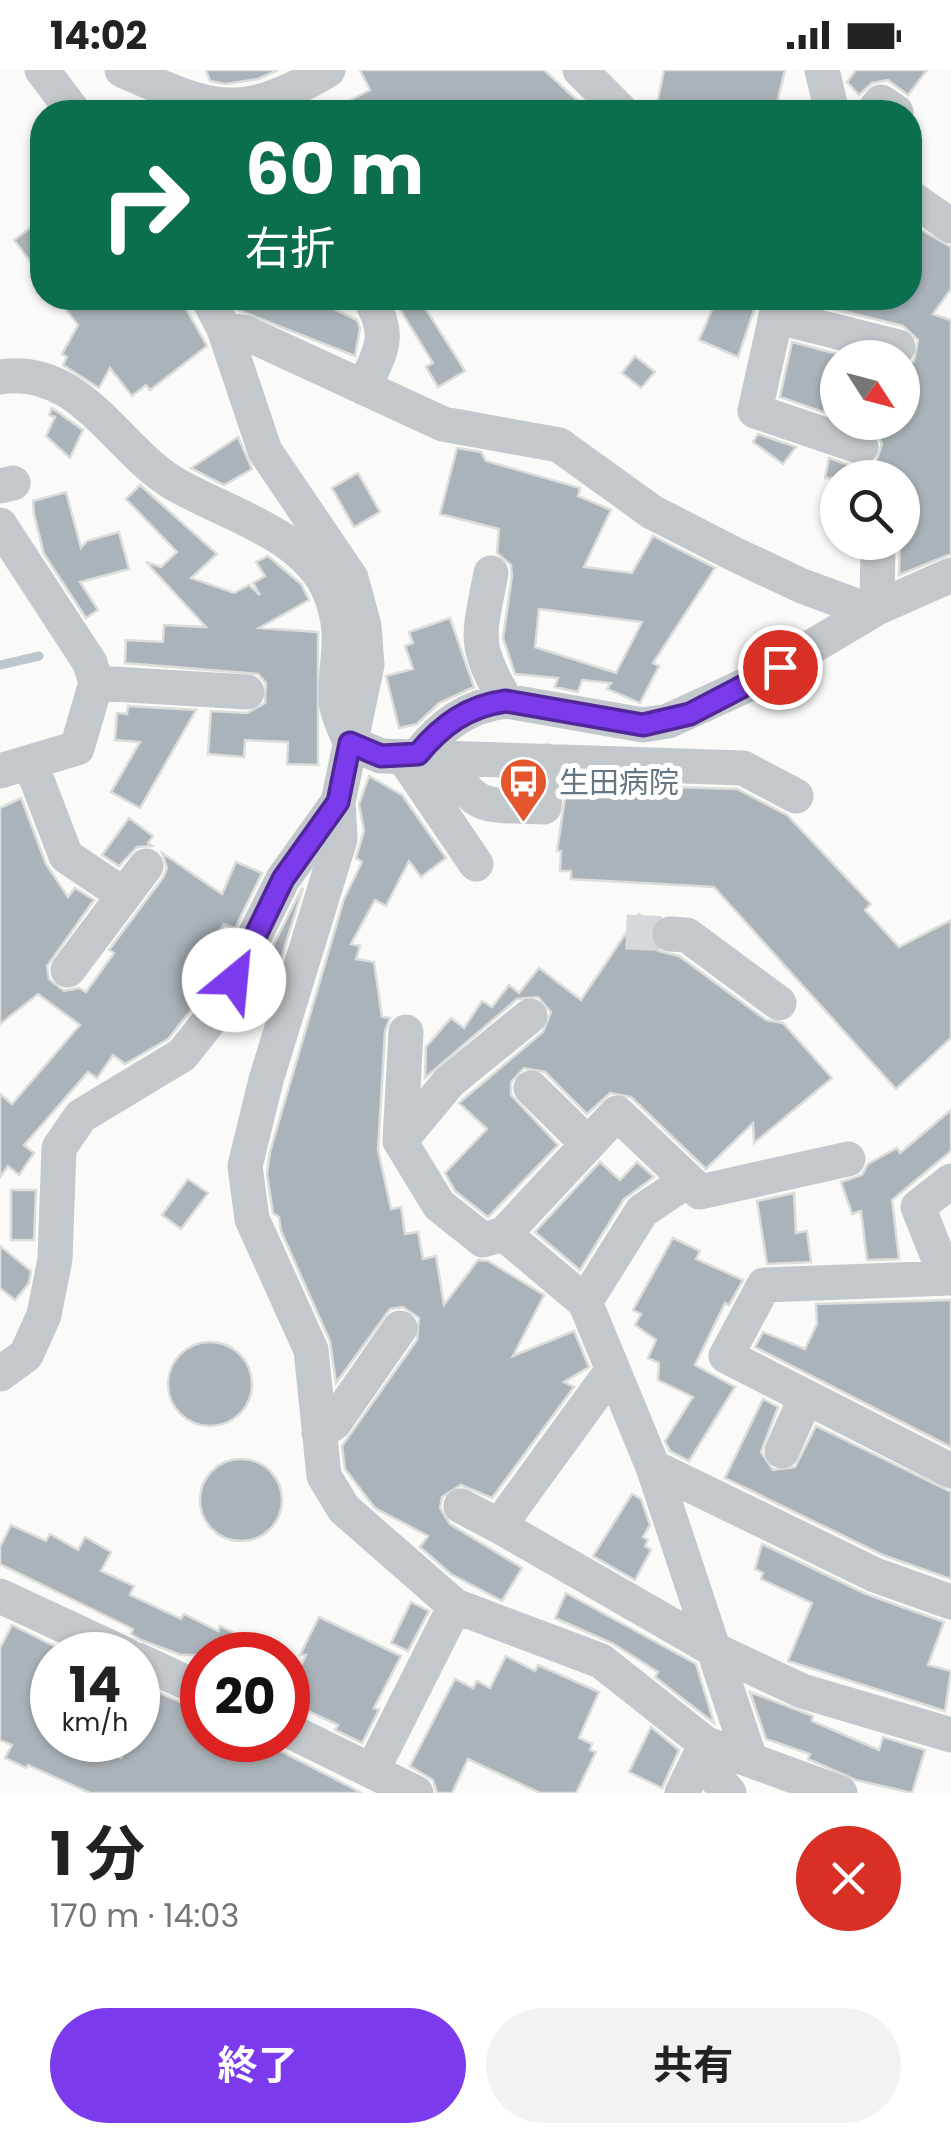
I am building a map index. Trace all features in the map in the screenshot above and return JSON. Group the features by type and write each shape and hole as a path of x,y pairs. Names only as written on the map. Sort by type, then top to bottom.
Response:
{"street":[{"path":"42,70 65,100"},
{"path":"245,100 269,83 328,70"},
{"path":"580,70 610,100"},
{"path":"822,70 829,100"},
{"path":"131,72 192,100"},
{"path":"922,205 951,226"},
{"path":"214,310 265,451 351,578 364,626 367,665 338,802 340,840 266,1080 245,1166 252,1219 310,1350 324,1476 344,1509 455,1606 600,1661 702,1751 729,1793"},
{"path":"364,388 384,341 384,323 377,310"},
{"path":"778,310 756,411 861,447"},
{"path":"788,310 875,340"},
{"path":"224,329 246,333 443,424 559,445 652,512 802,586 859,607 877,608"},
{"path":"0,377 18,374 75,396 108,420 167,479 300,551 330,591 340,632 336,702 350,743 381,756 743,768 796,796"},
{"path":"0,524 90,663 96,683 77,748 15,766 66,856 124,896"},
{"path":"877,608 878,560"},
{"path":"491,572 478,642 483,662 506,701"},
{"path":"422,756 445,724 483,704 506,701 643,725 668,720 751,683 877,608 951,575"},
{"path":"96,683 248,692"},
{"path":"422,756 479,804 544,807 547,761"},
{"path":"422,756 476,864"},
{"path":"0,1374 26,1355 44,1316 55,1259 59,1148 81,1116 182,1055 217,1011 283,879 338,802"},
{"path":"68,970 146,866"},
{"path":"670,934 688,935 779,1003"},
{"path":"400,1141 449,1082 530,1016"},
{"path":"406,1032 400,1141 439,1205 483,1240 504,1234 617,1113 685,1182 700,1192 848,1159"},
{"path":"531,1088 588,1144"},
{"path":"951,1181 918,1207 949,1278 764,1286 726,1356 951,1472"},
{"path":"585,1302 642,1211 685,1182"},
{"path":"504,1234 585,1302 653,1467 746,1735 750,1758"},
{"path":"319,1434 334,1423 400,1328"},
{"path":"499,1526 611,1372"},
{"path":"782,1451 804,1399"},
{"path":"653,1467 875,1575 951,1602"},
{"path":"461,1506 713,1649 802,1691 951,1736"},
{"path":"0,1596 77,1632"},
{"path":"373,1770 455,1606"},
{"path":"310,1740 416,1793"},
{"path":"702,1751 750,1758 840,1793"},
{"path":"682,1793 702,1751"}],"building":[{"path":"206,70 278,70 258,79 226,84 210,81"},
{"path":"360,70 544,70 577,100 350,100 370,90"},
{"path":"664,70 785,70 778,100 658,100"},
{"path":"856,70 927,70 908,95 888,80 872,83 859,95 847,82"},
{"path":"30,228 30,261 14,240"},
{"path":"922,230 951,247 951,289 933,314 951,320 951,554 899,575 899,560 920,560 920,460 877,460 880,440 920,440 918,340 903,326 838,310 922,310"},
{"path":"66,310 187,310 207,346 150,390 146,385 132,396 110,368 99,388 63,365 67,357 62,354 78,325"},
{"path":"238,310 336,310 357,320 360,328 355,356"},
{"path":"400,310 427,310 465,371 438,387 426,367 433,363"},
{"path":"712,310 754,310 738,357 699,340"},
{"path":"792,342 820,349 820,411 780,397"},
{"path":"635,356 655,372 641,388 622,373"},
{"path":"52,408 83,430 70,458 46,436 55,417 49,415"},
{"path":"758,434 796,447 783,464 753,442"},
{"path":"238,437 252,469 224,485 191,468"},
{"path":"457,448 481,452 486,461 580,488 578,496 611,510 584,567 632,573 653,536 715,568 653,663 659,666 640,703 607,689 611,683 582,680 578,692 555,687 558,678 515,674 503,638 511,565 497,553 499,529 440,514","holes":["539,609 642,622 616,673 535,647"]},
{"path":"358,473 380,512 354,527 332,488"},
{"path":"140,485 217,554 191,578 234,593 249,585 260,595 253,583 265,576 256,562 268,556 301,584 309,600 259,628 318,632 318,765 287,764 288,742 245,740 244,757 208,754 211,711 247,713 265,703 266,683 258,674 125,663 126,640 163,642 164,625 206,627 146,562 161,567 177,552 126,499"},
{"path":"66,492 81,548 87,541 119,532 129,569 80,582 98,610 86,618 44,554 34,514 33,501"},
{"path":"450,618 474,687 439,703 417,724 399,728 386,676 413,669 405,646 413,643 409,632"},
{"path":"128,706 196,710 140,808 111,792 140,742 115,740 117,713 127,714"},
{"path":"369,776 402,795 446,858 421,877 409,861 386,906 375,900 351,944 360,946 356,959 374,962 382,1017 390,1018 385,1031 378,1150 391,1209 401,1207 405,1234 418,1232 423,1259 436,1256 444,1305 478,1260 488,1261 544,1295 513,1356 574,1331 589,1367 564,1382 574,1387 492,1498 461,1485 442,1497 440,1508 450,1524 522,1568 502,1601 451,1574 420,1547 428,1536 375,1508 345,1469 342,1446 417,1340 419,1318 403,1307 390,1309 336,1383 330,1341 281,1231 279,1217 273,1213 267,1174 270,1152 344,899 362,862 356,858 364,831 359,804"},
{"path":"567,784 737,789 787,815 871,904 865,910 899,947 951,920 951,1038 896,1089 714,887 571,879 571,871 560,871 561,851 557,851"},
{"path":"21,798 46,864 68,897 75,888 94,900 47,966 49,979 64,991 79,988 86,992 114,953 109,950 163,878 167,868 162,853 222,894 236,862 262,873 235,928 224,924 200,957 209,964 205,969 212,974 199,1000 168,1039 125,1064 113,1055 97,1078 88,1072 24,1145 34,1153 19,1175 8,1166 0,1177 0,1094 12,1104 80,1025 38,994 0,1024 0,808"},
{"path":"129,818 153,836 148,843 152,846 137,847 119,866 102,855"},
{"path":"301,890 276,975 261,970"},
{"path":"639,914 652,923 649,934 658,951 679,956 766,1020 783,1023 832,1078 754,1143 753,1123 706,1169 631,1097 610,1093 587,1114 545,1072 524,1068 511,1082 511,1095 558,1145 488,1217 455,1191 445,1173 487,1129 459,1103 543,1032 551,1012 538,997 517,999 425,1078 426,1047 451,1018 464,1028 482,1001 492,1007 509,985 519,993 539,968 581,1000"},
{"path":"951,1110 951,1151 892,1200 899,1259 867,1260 861,1211 852,1214 841,1182 862,1175 868,1164 897,1148 900,1153"},
{"path":"600,1162 620,1180 637,1162 654,1177 624,1199 580,1270 535,1232"},
{"path":"188,1179 208,1193 181,1229 162,1215"},
{"path":"11,1190 36,1190 34,1240 11,1240"},
{"path":"794,1193 796,1233 807,1231 811,1262 767,1264 757,1201"},
{"path":"673,1238 700,1251 696,1259 743,1280 729,1305 725,1303 695,1365 735,1387 689,1461 670,1451 665,1441 693,1397 658,1380 659,1363 648,1358 656,1340 635,1325 641,1314 633,1310"},
{"path":"0,1246 31,1271 29,1283 15,1300 0,1288"},
{"path":"951,1300 951,1447 755,1347 763,1332 805,1349 817,1324 816,1304"},
{"path":"210,1342 233,1349 245,1361 252,1384 245,1407 233,1419 210,1426 187,1419 175,1407 168,1384 175,1361 187,1349"},
{"path":"763,1399 778,1407 761,1452 773,1470 795,1467 816,1426 951,1492 951,1579 883,1555 725,1478"},
{"path":"241,1459 257,1462 270,1471 279,1484 279,1516 270,1529 257,1538 241,1541 225,1538 212,1529 203,1516 200,1500 203,1484 212,1471 225,1462"},
{"path":"632,1494 641,1499 650,1525 643,1537 648,1540 645,1546 651,1550 635,1580 593,1556"},
{"path":"11,1525 46,1541 50,1534 78,1550 85,1537 111,1552 101,1571 134,1586 130,1595 181,1619 184,1614 218,1631 220,1626 232,1632 180,1632 180,1655 160,1647 160,1632 132,1632 133,1629 0,1564 0,1547"},
{"path":"762,1544 866,1594 944,1622 928,1665 951,1671 945,1711 788,1661 812,1603 761,1579 763,1573 755,1569"},
{"path":"566,1593 696,1664 714,1723 655,1677 658,1672 612,1643 555,1618"},
{"path":"411,1602 429,1611 408,1651 391,1643"},
{"path":"319,1617 401,1656 374,1708 379,1710 362,1743 335,1730 338,1725 310,1712 310,1635"},
{"path":"12,1625 30,1634 30,1762 160,1762 160,1693 180,1702 180,1762 302,1762 362,1793 90,1793 28,1765 26,1768 5,1758 12,1745 0,1740 0,1648"},
{"path":"506,1656 535,1671 538,1665 599,1692 579,1738 592,1744 590,1750 596,1752 576,1793 540,1793 468,1759 452,1793 437,1793 433,1780 410,1766 455,1679 473,1688 477,1681 490,1688"},
{"path":"750,1692 813,1716 812,1721 879,1750 883,1737 925,1750 912,1793 856,1780 808,1759 810,1754 766,1739"},
{"path":"651,1727 679,1750 662,1788 629,1772"}],"waterway":[{"path":"0,665 39,656"}],"tunnel":[{"path":"626,932 670,934"}],"place":[{"name":"生田病院","path":"524,824"}],"route":[{"path":"234,980 283,879 322,818 338,802 350,743 381,756 404,758 418,754 445,724 483,704 506,701 643,725 690,714 780,667"}]}
